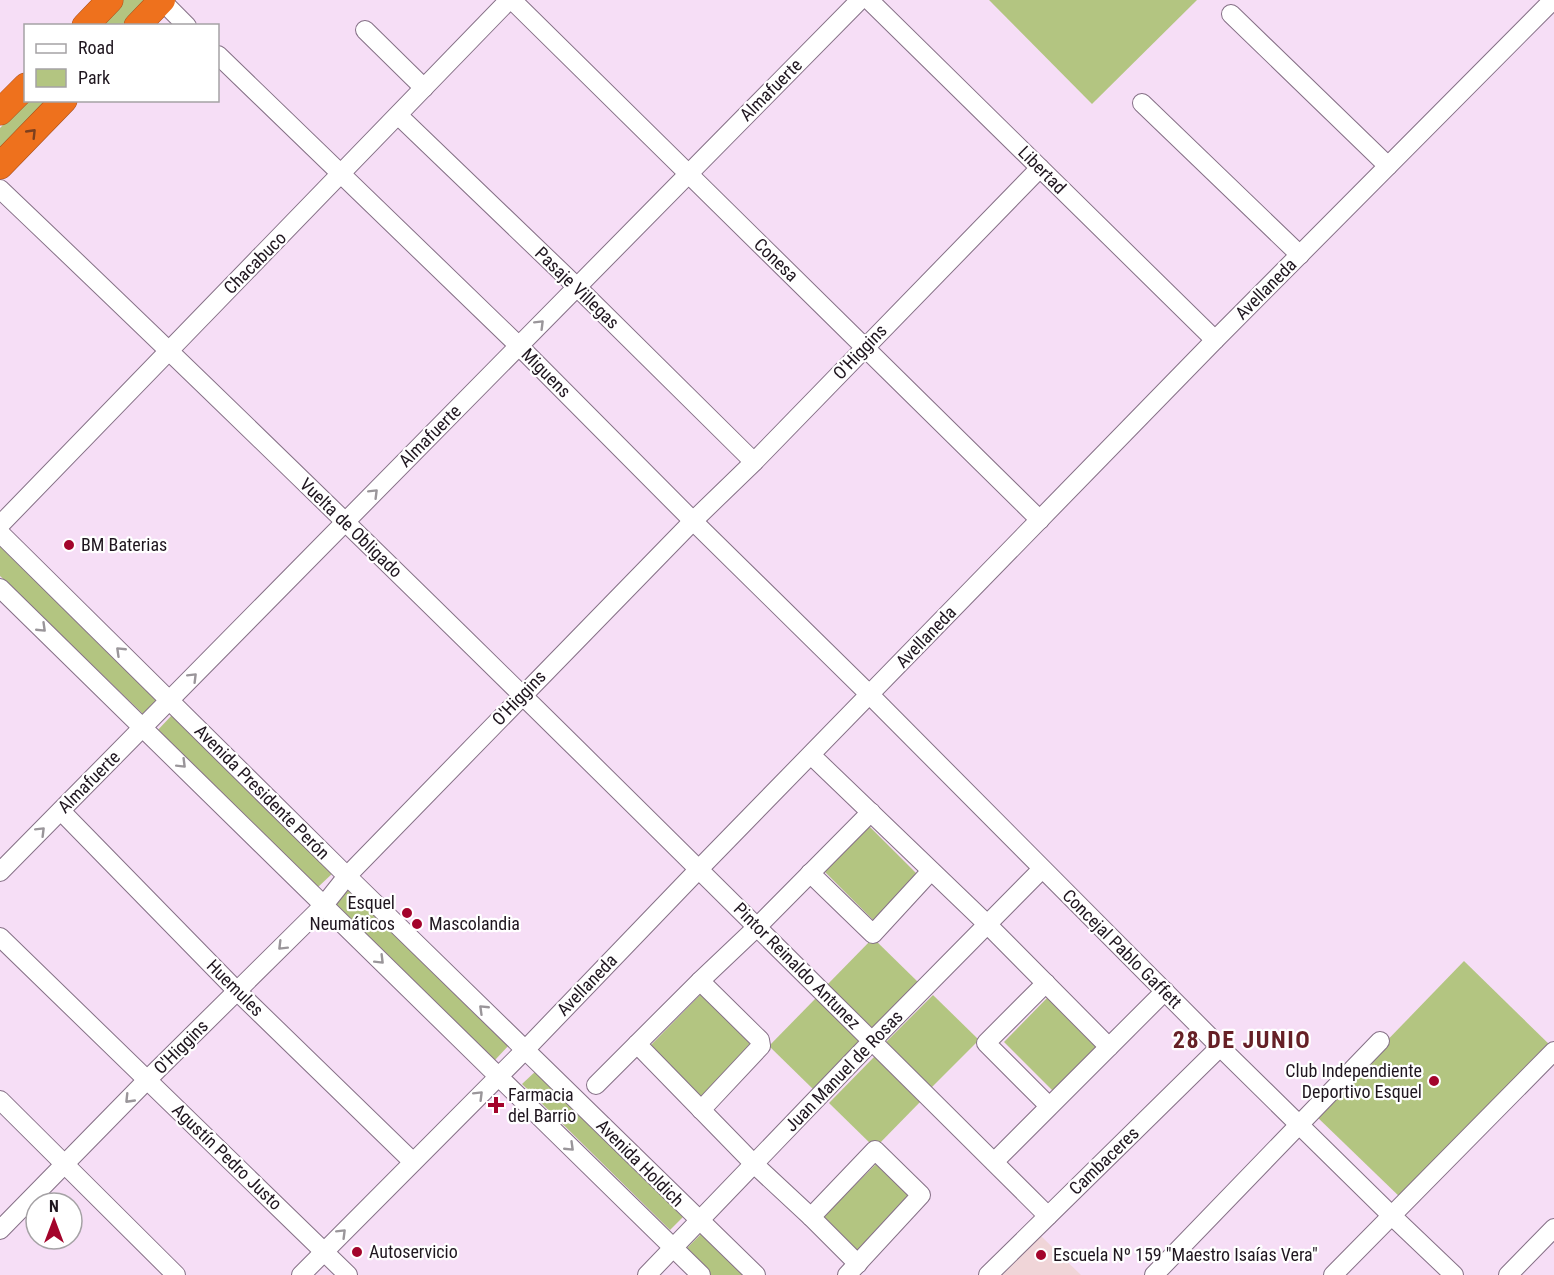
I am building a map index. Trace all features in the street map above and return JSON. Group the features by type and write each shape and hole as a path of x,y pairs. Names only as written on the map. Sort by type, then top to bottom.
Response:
{"highway":[{"path":"87,24 110,0"},
{"path":"139,24 161,0"},
{"path":"0,112 24,88"},
{"path":"0,166 62,102"}],"street":[{"path":"161,0 185,24"},
{"name":"Chacabuco","path":"0,525 510,0"},
{"name":"Conesa","path":"510,0 1040,520"},
{"name":"Almafuerte","path":"0,872 860,0"},
{"name":"Libertad","path":"869,0 1215,340"},
{"name":"Avellaneda","path":"301,1275 525,1050 1215,340 1553,0"},
{"path":"1232,14 1388,166"},
{"path":"366,30 424,88"},
{"name":"Miguens","path":"219,56 519,346 870,695"},
{"path":"1142,103 1300,255"},
{"name":"Pasaje Villegas","path":"399,116 754,462"},
{"name":"O'Higgins","path":"0,1230 324,905 346,876 1040,168"},
{"name":"Vuelta de Obligado","path":"0,189 169,350 699,869"},
{"name":"Avenida Presidente Perón","path":"0,533 525,1050"},
{"name":"Avenida Presidente Perón","path":"0,588 498,1077"},
{"name":"Concejal Pablo Gaffett","path":"870,695 1220,1047 1454,1275"},
{"path":"811,755 987,924 1109,1047"},
{"name":"Huemules","path":"61,811 237,992 413,1162"},
{"path":"596,1085 871,812"},
{"name":"Juan Manuel de Rosas","path":"647,1275 1042,868"},
{"name":"Pintor Reinaldo Antunez","path":"699,869 1048,1216"},
{"path":"810,873 873,934 932,871"},
{"name":"Agustín Pedro Justo","path":"0,937 348,1275"},
{"path":"700,981 760,1040 761,1046 701,1110"},
{"path":"1046,983 986,1042 1049,1106"},
{"path":"994,1162 1165,992"},
{"path":"1154,1275 1380,1041"},
{"path":"637,1044 754,1164 811,1217 853,1270 921,1195 875,1150 811,1217"},
{"name":"Cambaceres","path":"988,1275 1220,1047"},
{"name":"Avenida Holdich","path":"525,1050 756,1275"},
{"path":"1333,1275 1554,1050"},
{"name":"Avenida Holdich","path":"498,1077 701,1275"},
{"path":"0,1100 176,1275"},
{"path":"1508,1275 1554,1228"}],"shaded area":[{"name":"Escuela Nº 159 \"Maestro Isaías Vera\"","path":"1041,1236 1081,1275 1002,1275"}],"green space":[{"path":"122,0 147,0 123,24 100,24"},
{"path":"989,0 1197,0 1092,104"},
{"path":"25,102 49,102 0,153 0,128"},
{"path":"0,543 160,699 144,715 0,576"},
{"path":"172,715 334,872 317,888 156,732"},
{"path":"869,826 919,876 874,921 824,871"},
{"path":"349,886 511,1043 495,1060 333,903"},
{"path":"873,938 919,983 872,1031 826,986"},
{"name":"Club Independiente Deportivo Esquel","path":"1464,961 1553,1048 1404,1201 1315,1115"},
{"path":"702,993 756,1045 703,1100 649,1047"},
{"path":"933,995 979,1040 931,1088 885,1043"},
{"path":"1048,997 1099,1047 1054,1092 1004,1042"},
{"path":"816,998 862,1043 815,1091 769,1046"},
{"path":"876,1055 922,1100 875,1148 829,1103"},
{"path":"537,1070 684,1216 670,1230 522,1084"},
{"path":"878,1162 913,1197 856,1254 821,1219"},
{"path":"701,1234 743,1275 709,1275 684,1251"}],"place":[{"name":"BM Baterias","path":"69,545"},
{"name":"Esquel Neumáticos","path":"407,913"},
{"name":"Mascolandia","path":"417,924"},
{"name":"Club Independiente Deportivo Esquel","path":"1434,1081"},
{"name":"Farmacia del Barrio","path":"496,1105"},
{"name":"Autoservicio","path":"357,1252"},
{"name":"Escuela Nº 159 \"Maestro Isaías Vera\"","path":"1041,1255"}],"district":[{"name":"28 DE JUNIO","path":"1242,1040"}]}
